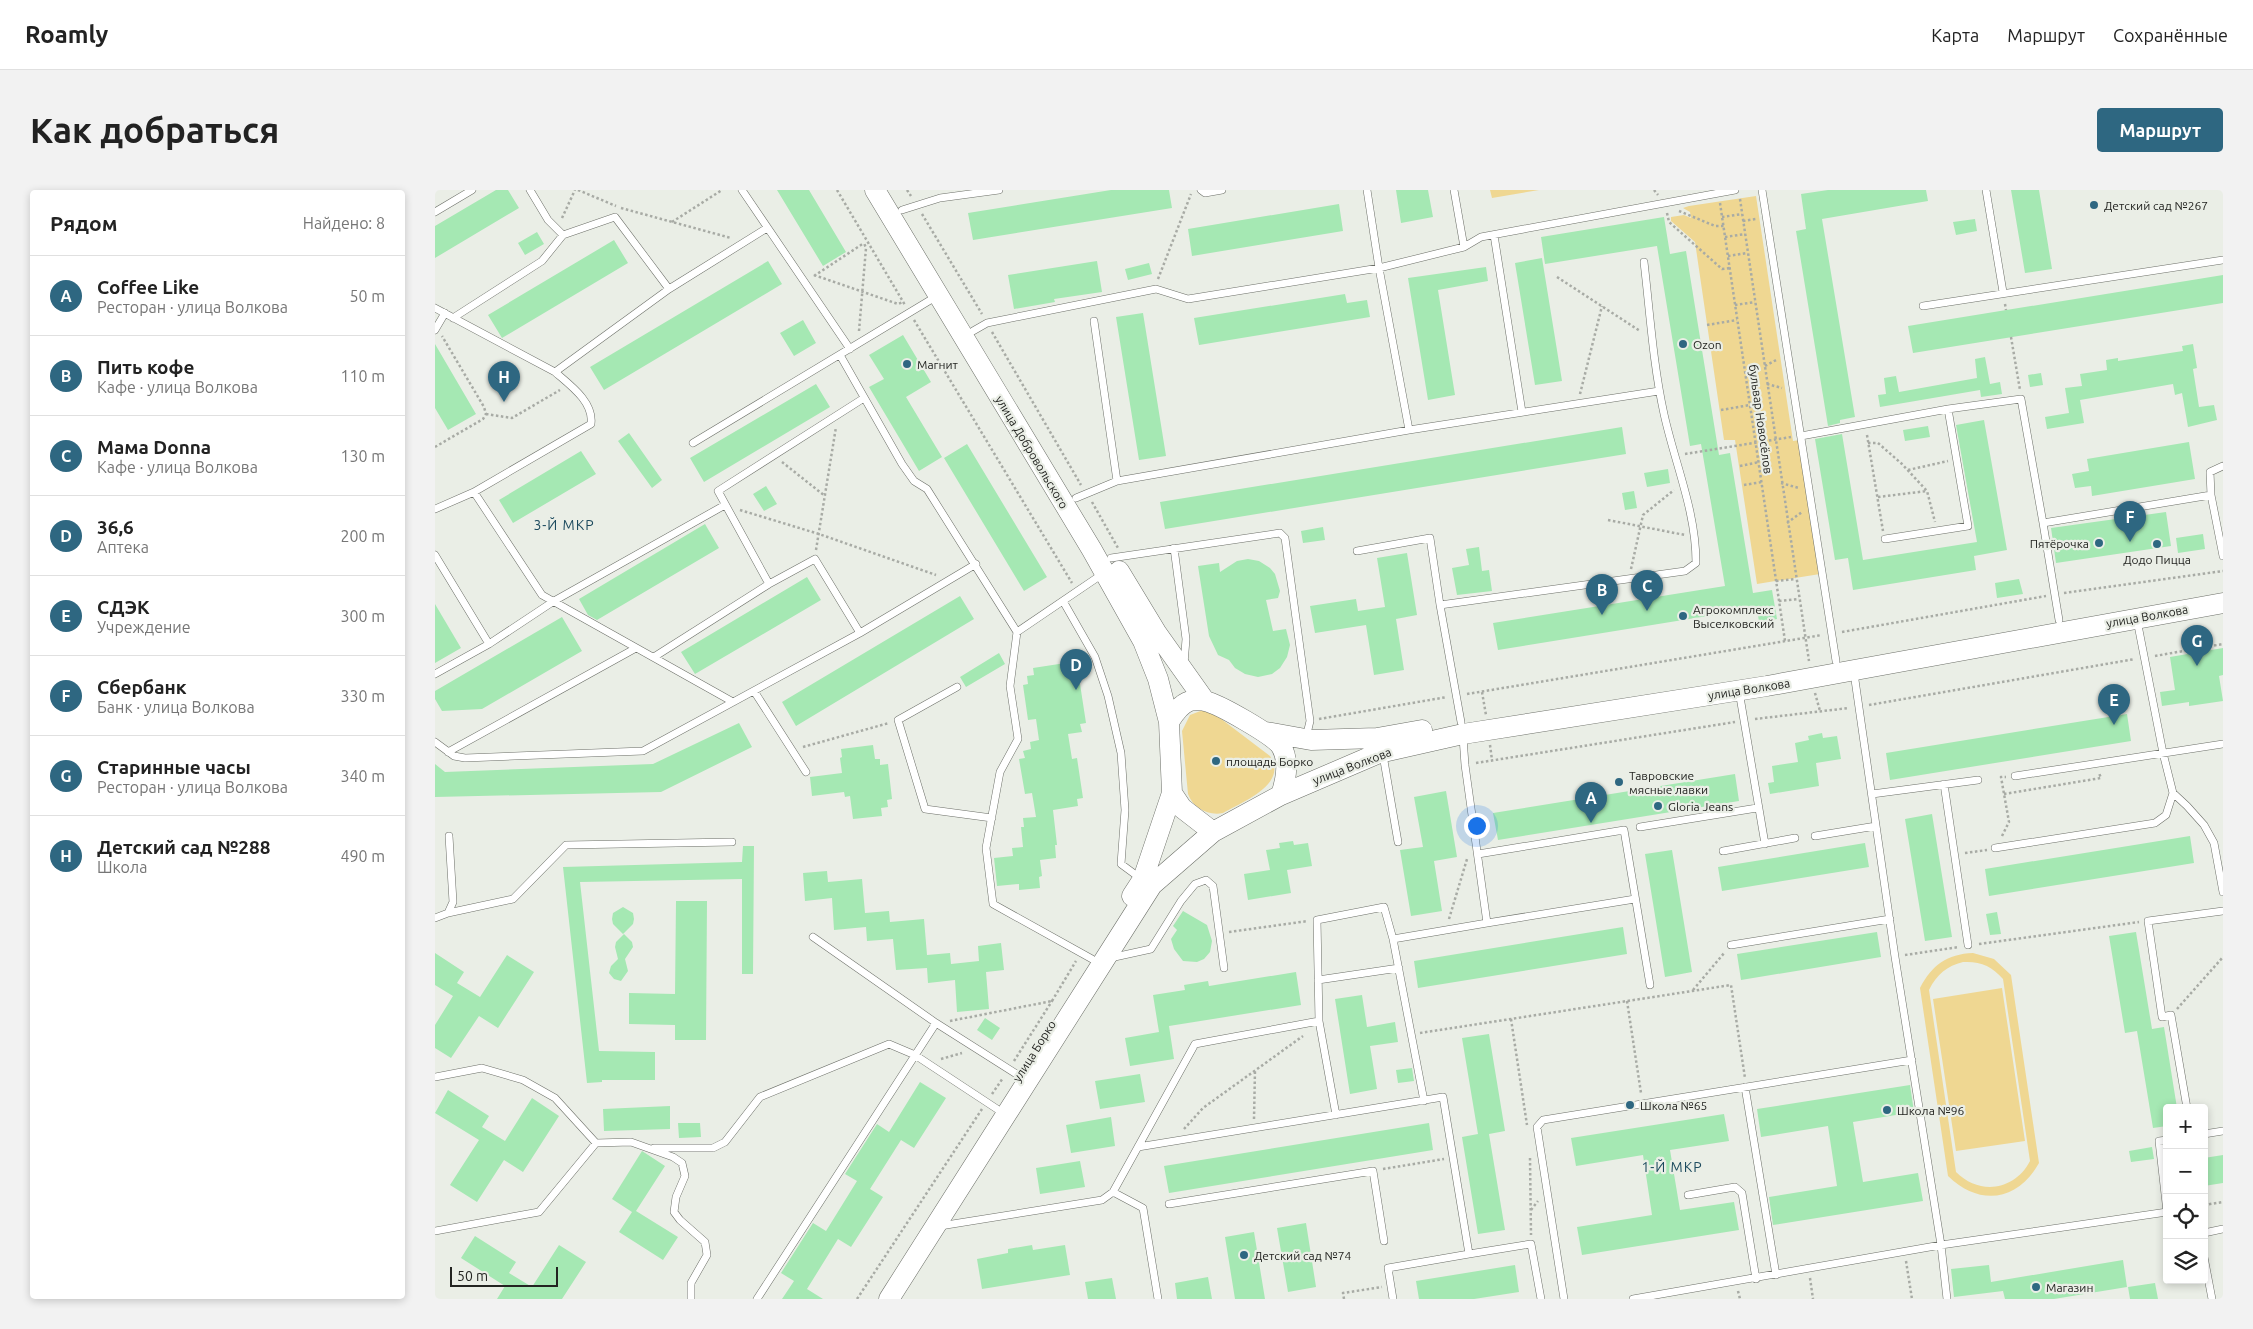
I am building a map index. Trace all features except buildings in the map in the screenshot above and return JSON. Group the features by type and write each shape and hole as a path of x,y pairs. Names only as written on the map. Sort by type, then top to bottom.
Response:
{"main road":[{"name":"улица Добровольского","path":"875,190 937,296 1156,632 1205,700"},
{"name":"улица Добровольского","path":"890,190 909,208 1081,496 1112,562 1158,678 1169,722"},
{"name":"улица Волкова","path":"1462,728 1739,690 2059,620 2223,591"},
{"name":"улица Волкова","path":"1281,795 1380,745 1462,728 1765,674 1845,666 2223,604"},
{"path":"1205,700 1266,732 1281,746 1286,761 1286,778 1281,795 1213,832 1182,808 1173,793 1169,722 1177,709 1189,701 1205,700"},
{"path":"1266,732 1308,730 1380,745"},
{"name":"улица Борко","path":"889,1299 934,1227 1092,957 1143,879 1173,793"},
{"name":"улица Борко","path":"876,1299 992,1105 1057,1004 1092,957 1152,885 1213,832"}],"lane":[{"path":"435,212 472,190"},
{"path":"530,190 549,220 563,235"},
{"path":"742,190 850,349"},
{"path":"909,208 940,198 999,190"},
{"path":"1201,190 1205,193 1222,190"},
{"path":"1367,190 1379,268 1409,430"},
{"path":"1454,190 1464,247"},
{"path":"1762,190 1832,633 1859,707 1895,957 1941,1245 1947,1299"},
{"path":"1986,190 2003,292"},
{"path":"980,327 1156,289 1188,299 1379,268 1464,247 1481,237 1737,193"},
{"path":"453,318 542,261 563,235 615,217 669,289"},
{"path":"555,372 669,289 767,228"},
{"path":"1494,235 1521,412"},
{"path":"1923,306 2003,292 2223,260"},
{"path":"1440,605 1685,571 1696,563 1695,538 1659,391 1645,262"},
{"path":"693,443 937,296"},
{"path":"435,308 555,372 570,384 588,406 592,416 591,424 474,492 435,509"},
{"path":"436,329 445,313"},
{"path":"1094,321 1117,481"},
{"path":"840,355 902,464 914,481 927,489 976,564 1017,632 1010,686 1018,739 1001,772 986,848 993,904 1092,957 1151,948 1181,901 1195,884 1206,880 1213,886 1224,968"},
{"path":"1081,496 1117,481 1409,430 1659,391"},
{"path":"769,584 717,491 864,398"},
{"path":"1801,436 1948,409 2021,399 2059,620"},
{"path":"1885,539 1967,526 1948,409"},
{"path":"2223,466 2210,472 2211,495 2223,556"},
{"path":"474,492 542,595 733,702"},
{"path":"2043,523 2211,495"},
{"path":"435,674 489,644 554,601 725,506"},
{"path":"1017,632 1077,591 1112,562 1175,548 1279,533 1285,538 1308,730"},
{"path":"1357,551 1430,538 1462,728 1465,765 1487,924"},
{"path":"1175,548 1186,639 1183,670"},
{"path":"435,555 489,644"},
{"path":"653,657 769,584 815,559 860,633"},
{"path":"435,742 454,756 465,758 643,751 860,633 976,564"},
{"path":"1063,601 1095,657 1108,696 1121,754 1125,810 1121,864 1143,879"},
{"path":"1995,848 2155,823 2166,815 2173,793 2163,753 2137,618"},
{"path":"448,752 637,648"},
{"path":"957,687 898,720 925,809 991,818"},
{"path":"1739,690 1757,808 1765,844"},
{"path":"754,691 806,772"},
{"path":"2015,776 2223,744"},
{"path":"1380,745 1398,842"},
{"path":"1872,794 1978,780"},
{"path":"1944,784 1968,945"},
{"path":"2173,793 2204,825 2214,843 2223,892"},
{"path":"1640,827 1757,808"},
{"path":"1815,836 1876,826"},
{"path":"1478,854 1624,830 1650,985"},
{"path":"448,913 453,902 449,836"},
{"path":"1723,851 1795,838"},
{"path":"435,918 448,913 513,899 565,845 732,842"},
{"path":"1393,939 1635,899"},
{"path":"1336,1115 1320,1025 1317,920 1384,907 1399,968 1424,1101"},
{"path":"2186,1104 2171,1015 2162,1016 2148,921 2223,911"},
{"path":"1731,945 1890,919"},
{"path":"813,937 936,1023 1013,1072"},
{"path":"1318,980 1399,968"},
{"path":"757,1299 936,1023"},
{"path":"934,1227 1102,1200 1113,1192 1195,1044 1320,1025"},
{"path":"647,1148 713,1148 725,1142 760,1098 889,1044 915,1055 992,1105"},
{"path":"1564,1299 1537,1127 1543,1120 1912,1060"},
{"path":"435,1077 481,1068 523,1080 555,1098 596,1143"},
{"path":"1745,1087 1776,1275"},
{"path":"1138,1147 1443,1098 1469,1254"},
{"path":"2208,1133 2223,1131"},
{"path":"2163,1140 2159,1141 2165,1194"},
{"path":"435,1231 539,1212 596,1143 631,1142 673,1157 682,1163 685,1176 676,1197 675,1212 679,1220 705,1242 707,1256 691,1283 691,1299"},
{"path":"1169,1204 1373,1171 1384,1241"},
{"path":"1688,1195 1735,1187 1742,1193 1756,1279"},
{"path":"1113,1192 1143,1208 1158,1299"},
{"path":"1633,1299 1756,1279 1941,1245 2163,1213"},
{"path":"2208,1232 2223,1229"},
{"path":"1393,1299 1388,1268 1531,1244 1541,1299"},
{"path":"2208,1278 2212,1299"}],"path":[{"path":"557,229 576,190 621,208 745,242"},
{"path":"672,222 722,190"},
{"path":"837,190 865,242 1077,591"},
{"path":"907,190 909,208 1081,496 1112,562"},
{"path":"1156,289 1160,272 1193,190"},
{"name":"бульвар Новосёлов","path":"1737,193 1742,214 1804,638"},
{"name":"бульвар Новосёлов","path":"1720,199 1785,641"},
{"path":"1676,206 1677,210 1715,226 1724,226"},
{"path":"1666,207 1669,222 1722,269 1730,268"},
{"path":"1723,217 1742,214"},
{"path":"1725,237 1745,234"},
{"path":"804,282 865,242"},
{"path":"858,344 865,242"},
{"path":"1728,256 1747,253"},
{"path":"814,275 897,304 903,302"},
{"path":"1557,277 1653,339"},
{"path":"1735,305 1755,302"},
{"path":"1577,403 1602,306"},
{"path":"1707,325 1738,320"},
{"path":"435,447 483,419 486,414 484,407 436,329"},
{"path":"2011,338 2021,399"},
{"path":"1764,366 1788,354"},
{"path":"486,414 512,418 570,384"},
{"path":"1767,384 1794,392"},
{"path":"1721,410 1750,405"},
{"path":"815,559 838,414"},
{"path":"1865,424 1885,539"},
{"path":"1674,455 1801,436"},
{"path":"1869,443 1878,443 1908,470 1927,491 1936,531"},
{"path":"773,455 825,496"},
{"path":"1908,470 1957,459"},
{"path":"1739,466 1759,462"},
{"path":"1744,485 1762,482"},
{"path":"1630,578 1632,559 1643,515 1683,483"},
{"path":"1781,483 1810,492"},
{"path":"1878,497 1927,491"},
{"path":"1787,523 1812,505"},
{"path":"725,506 819,534 950,580"},
{"path":"1608,520 1695,538"},
{"path":"1308,730 1456,696 2054,594 2223,571"},
{"path":"1776,581 1795,578"},
{"path":"1779,602 1799,599"},
{"path":"1465,765 1745,720 1859,707 2223,644"},
{"path":"792,750 898,720"},
{"path":"2004,794 2101,778 2096,765"},
{"path":"1955,855 1995,848 2009,822 2001,777 2015,776"},
{"path":"1445,930 1469,855 1478,854"},
{"path":"1219,934 1317,920"},
{"path":"1895,957 1968,945 2148,921"},
{"path":"1692,991 1731,945"},
{"path":"857,1299 992,1105 1057,1004 1092,957"},
{"path":"2171,1015 2223,958"},
{"path":"1411,1034 1731,985 1746,1076 1745,1087"},
{"path":"1627,1001 1643,1104"},
{"path":"936,1023 1057,1004"},
{"path":"1511,1019 1527,1127"},
{"path":"1173,1142 1203,1108 1320,1025"},
{"path":"927,1063 976,1048"},
{"path":"1255,1070 1253,1108 1255,1128"},
{"path":"1530,1156 1531,1244"},
{"path":"1373,1171 1453,1158"},
{"path":"2208,1204 2223,1202"},
{"path":"1905,1252 1912,1299"},
{"path":"1808,1269 1813,1299"},
{"path":"1344,1299 1343,1293 1391,1286"}],"shaded area":[{"path":"1490,190 1539,190 1492,198"},
{"path":"1756,196 1793,441 1800,440 1820,574 1757,584 1735,440 1724,440 1695,242 1671,221 1671,217 1684,215 1691,218 1690,212 1683,208 1689,206"},
{"path":"1203,710 1212,712 1270,756 1274,766 1273,775 1261,791 1223,813 1217,814 1197,807 1188,794 1182,731 1190,715"},
{"path":"1973,953 1994,959 2011,975 2039,1163 2030,1176 2020,1185 2009,1192 1998,1195 1985,1196 1973,1192 1960,1186 1948,1176 1920,988 1930,973 1941,962","holes":["1963,962 1985,965 2003,979 2030,1161 2023,1171 2006,1184 1986,1187 1965,1180 1956,1172 1929,990 1935,979 1947,968"]},
{"path":"2002,988 2025,1141 1956,1151 1933,999"}],"place":[{"name":"Детский сад №267","path":"2094,205"},
{"name":"Ozon","path":"1683,344"},
{"name":"Магнит","path":"907,364"},
{"name":"Детский сад №288","path":"504,402"},
{"name":"Сбербанк","path":"2130,542"},
{"name":"Пятёрочка","path":"2099,543"},
{"name":"Додо Пицца","path":"2157,544"},
{"name":"Мама Donna","path":"1647,611"},
{"name":"Пить кофе","path":"1602,615"},
{"name":"Агрокомплекс Выселковский","path":"1683,616"},
{"name":"Старинные часы","path":"2197,666"},
{"name":"36,6","path":"1076,690"},
{"name":"СДЭК","path":"2114,725"},
{"name":"площадь Борко","path":"1216,761"},
{"name":"Тавровские мясные лавки","path":"1619,782"},
{"name":"Gloria Jeans","path":"1658,806"},
{"name":"Coffee Like","path":"1591,823"},
{"name":"Школа №65","path":"1630,1105"},
{"name":"Школа №96","path":"1887,1110"},
{"name":"Детский сад №74","path":"1244,1255"},
{"name":"Магазин","path":"2036,1287"}],"district":[{"name":"3-Й МКР","path":"564,525"},
{"name":"1-Й МКР","path":"1672,1167"}]}
